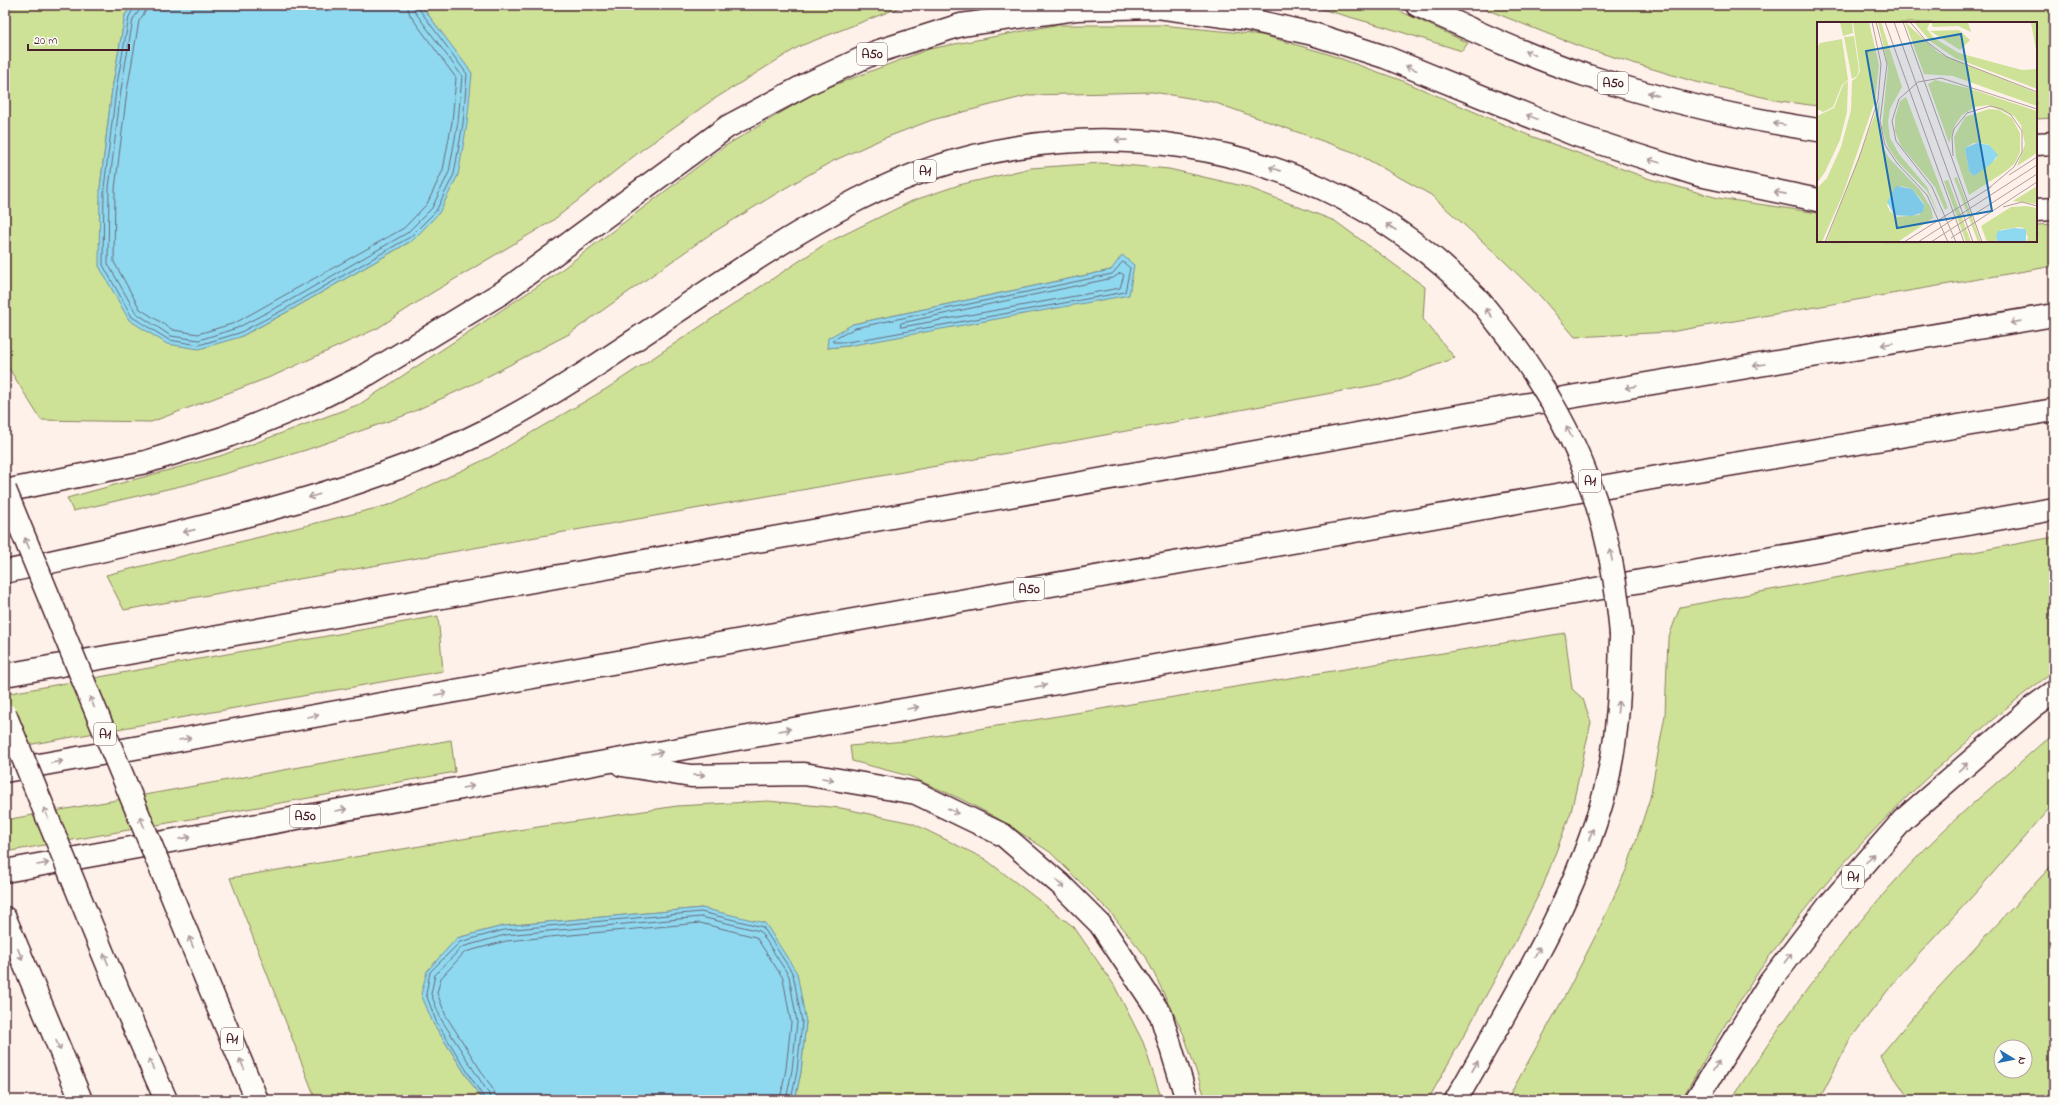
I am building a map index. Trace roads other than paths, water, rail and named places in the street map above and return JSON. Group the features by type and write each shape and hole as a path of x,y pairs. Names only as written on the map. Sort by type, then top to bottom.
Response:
{"highway":[{"name":"A50","path":"1418,5 1481,34 1585,75 1713,110 1760,121 1817,130"},
{"name":"A50","path":"5,491 146,462 223,438 314,400 368,374 503,292 727,127 808,84 876,52 961,25 1076,9 1157,7 1246,18 1313,34 1385,57 1576,135 1643,158 1699,175 1817,200"},
{"name":"A1","path":"5,572 229,521 351,484 439,452 487,429 587,372 810,226 861,198 941,166 983,154 1020,146 1087,140 1158,142 1218,152 1301,178 1368,212 1423,250 1479,301 1513,343 1536,375 1556,409 1575,444 1590,480 1602,518 1618,596 1621,635 1620,688 1614,742 1605,790 1595,825 1578,868 1557,914 1519,987 1456,1100"},
{"path":"2037,144 2054,143"},
{"path":"2037,210 2054,209"},
{"path":"5,675 1458,416 2054,315"},
{"name":"A50","path":"5,771 1694,470 2054,410"},
{"name":"A1","path":"5,491 257,1100"},
{"name":"A50","path":"5,871 605,762 2054,509"},
{"name":"A1","path":"1696,1100 1770,982 1828,905 1903,820 2033,707 2054,692"},
{"path":"5,714 120,995 166,1100"},
{"name":"A50","path":"605,762 691,776 804,774 916,794 1003,836 1060,884 1100,924 1161,1015 1187,1100"},
{"path":"5,918 81,1100"}],"water":[{"path":"132,5 421,5 472,73 467,124 458,175 439,213 413,240 289,311 240,337 199,349 167,344 129,320 99,266 100,188 112,89 125,15"},
{"path":"1122,255 1134,265 1129,295 848,346 827,348 828,338 853,324 1111,270"},
{"path":"702,908 765,923 797,973 806,1022 801,1072 795,1100 482,1100 433,1023 421,994 427,971 457,938 503,926"}]}
